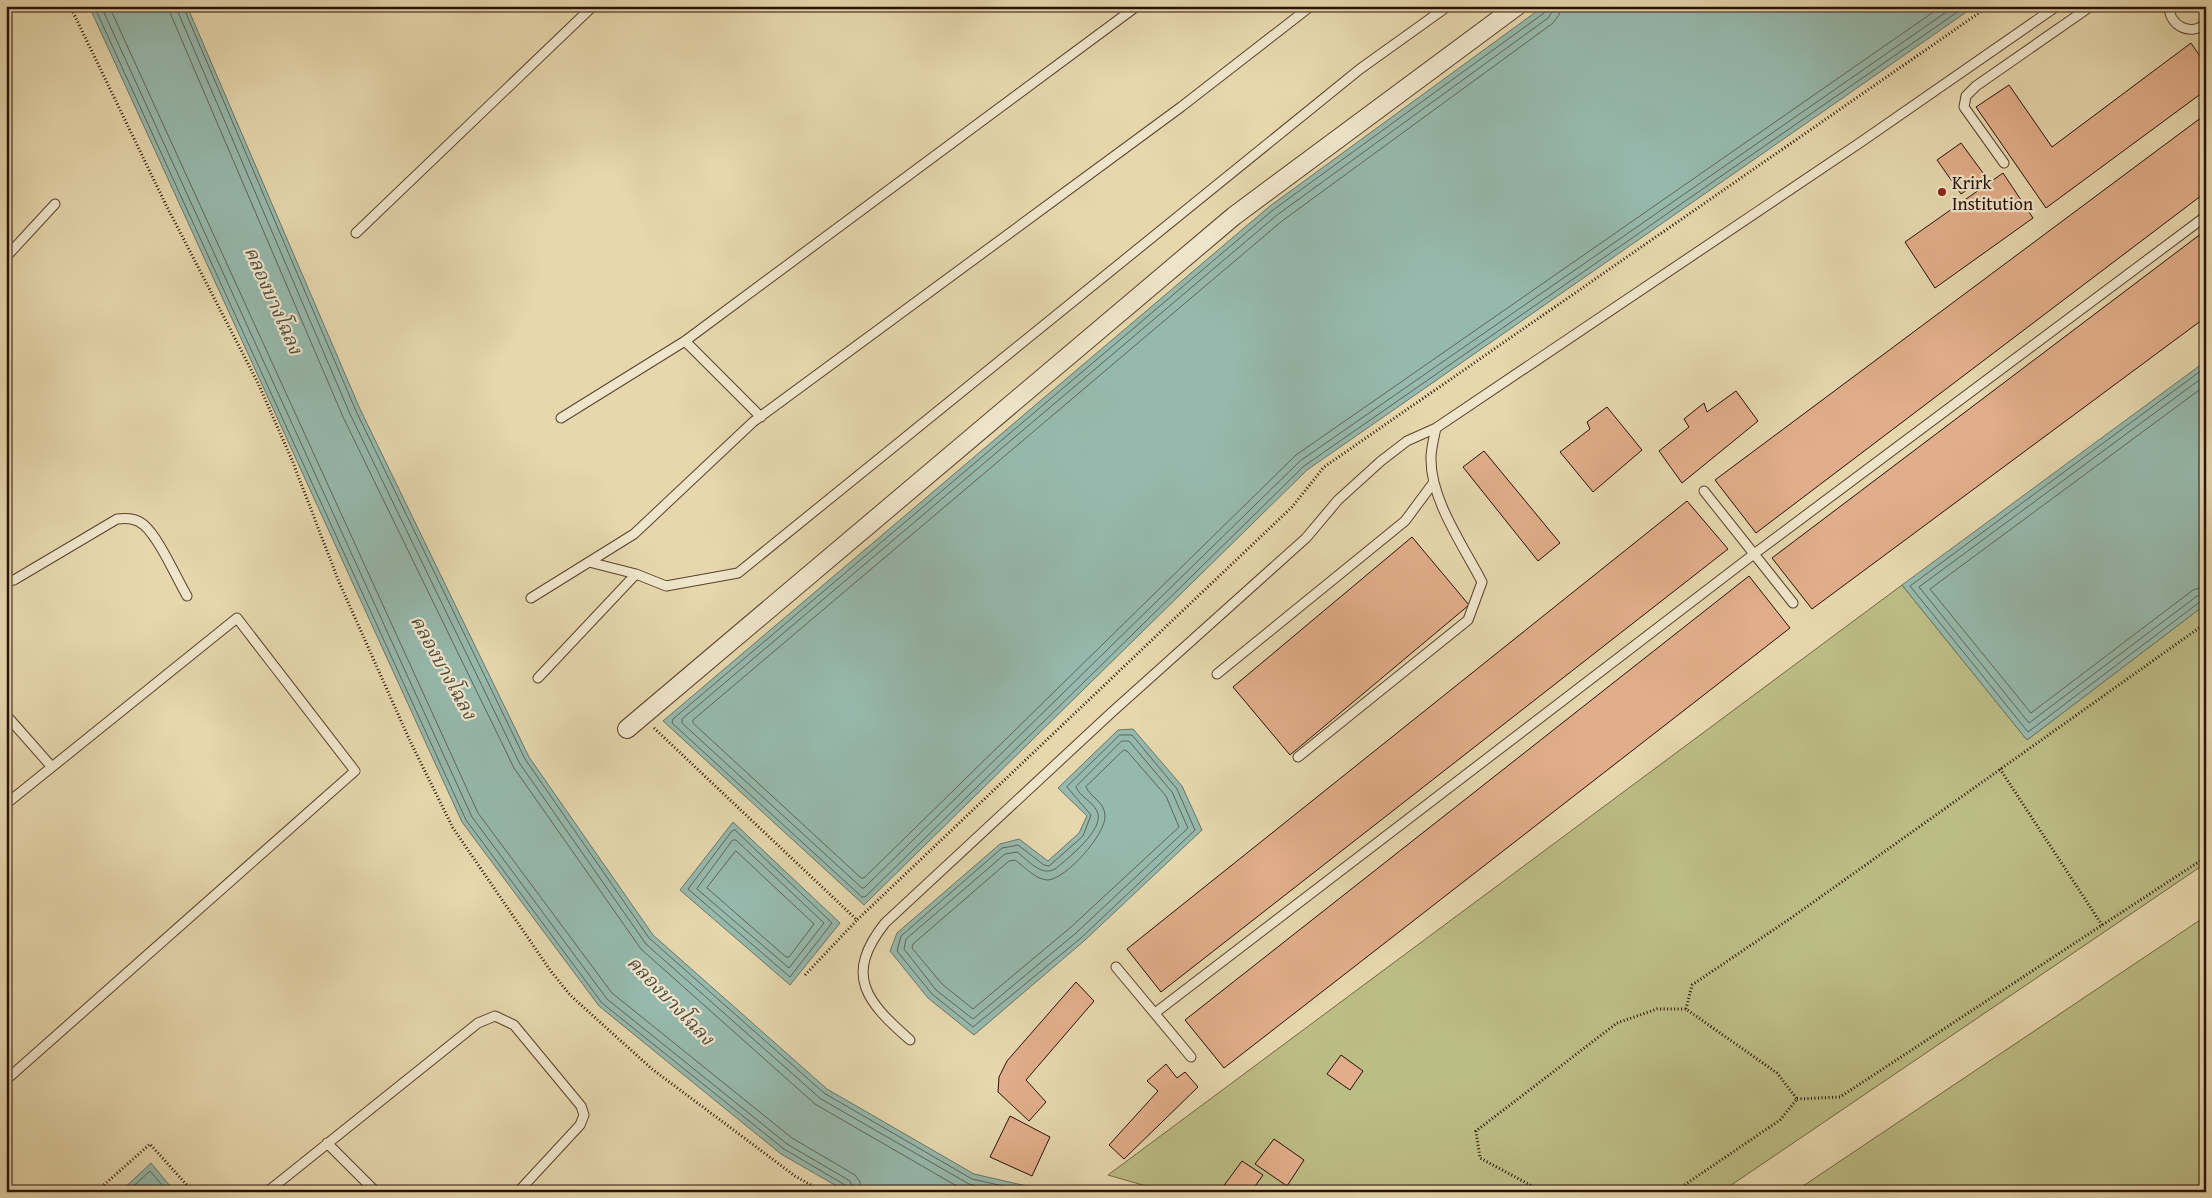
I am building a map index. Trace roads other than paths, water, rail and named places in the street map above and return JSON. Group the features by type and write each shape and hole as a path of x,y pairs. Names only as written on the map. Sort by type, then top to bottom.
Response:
{"street":[{"path":"627,729 1234,216 1517,6"}],"lane":[{"path":"356,233 593,6"},
{"path":"561,418 684,341 1136,6"},
{"path":"531,598 634,534 761,417 1181,107 1311,6"},
{"path":"588,562 636,574 666,586 738,573 1360,69 1448,6"},
{"path":"910,1040 870,1001 864,983 863,967 866,952 884,923 1111,713 1306,538 1338,500 1381,461 1407,441 1436,428 1861,142 2057,6"},
{"path":"2004,162 1964,107 1966,96 1976,86 2091,6"},
{"path":"2169,6 2172,19 2182,28 2196,29 2206,23"},
{"path":"6,258 55,204"},
{"path":"1155,1013 1754,554 2206,216"},
{"path":"684,341 761,417"},
{"path":"1298,757 1468,620 1482,582 1441,502 1434,482 1431,458 1436,428"},
{"path":"1217,674 1405,521 1434,482"},
{"path":"1704,491 1794,604"},
{"path":"6,581 14,580 117,519 131,518 143,524 162,551 187,596"},
{"path":"538,678 636,574"},
{"path":"6,804 237,618 355,771 6,1080"},
{"path":"6,715 51,766"},
{"path":"1116,967 1191,1057"},
{"path":"267,1192 478,1023 495,1016 514,1026 581,1106 584,1115 580,1125 518,1192"},
{"path":"327,1143 376,1192"}],"water":[{"name":"คลองบางโฉลง","path":"89,6 187,6 360,409 529,757 653,935 827,1089 974,1174 1053,1192 847,1192 781,1154 599,1006 462,822"},
{"path":"1544,6 1975,6 1307,470 864,905 663,721 1270,206"},
{"path":"2206,361 2206,604 2027,740 1902,585"},
{"path":"1133,729 1182,786 1202,830 1084,941 974,1035 928,998 890,951 897,933 1000,844 1019,839 1048,861 1079,833 1087,816 1058,788 1118,730"},
{"path":"733,822 840,923 790,985 680,890"},
{"path":"151,1163 175,1192 120,1192"}],"place":[{"name":"Krirk Institution","path":"1942,192"}]}
